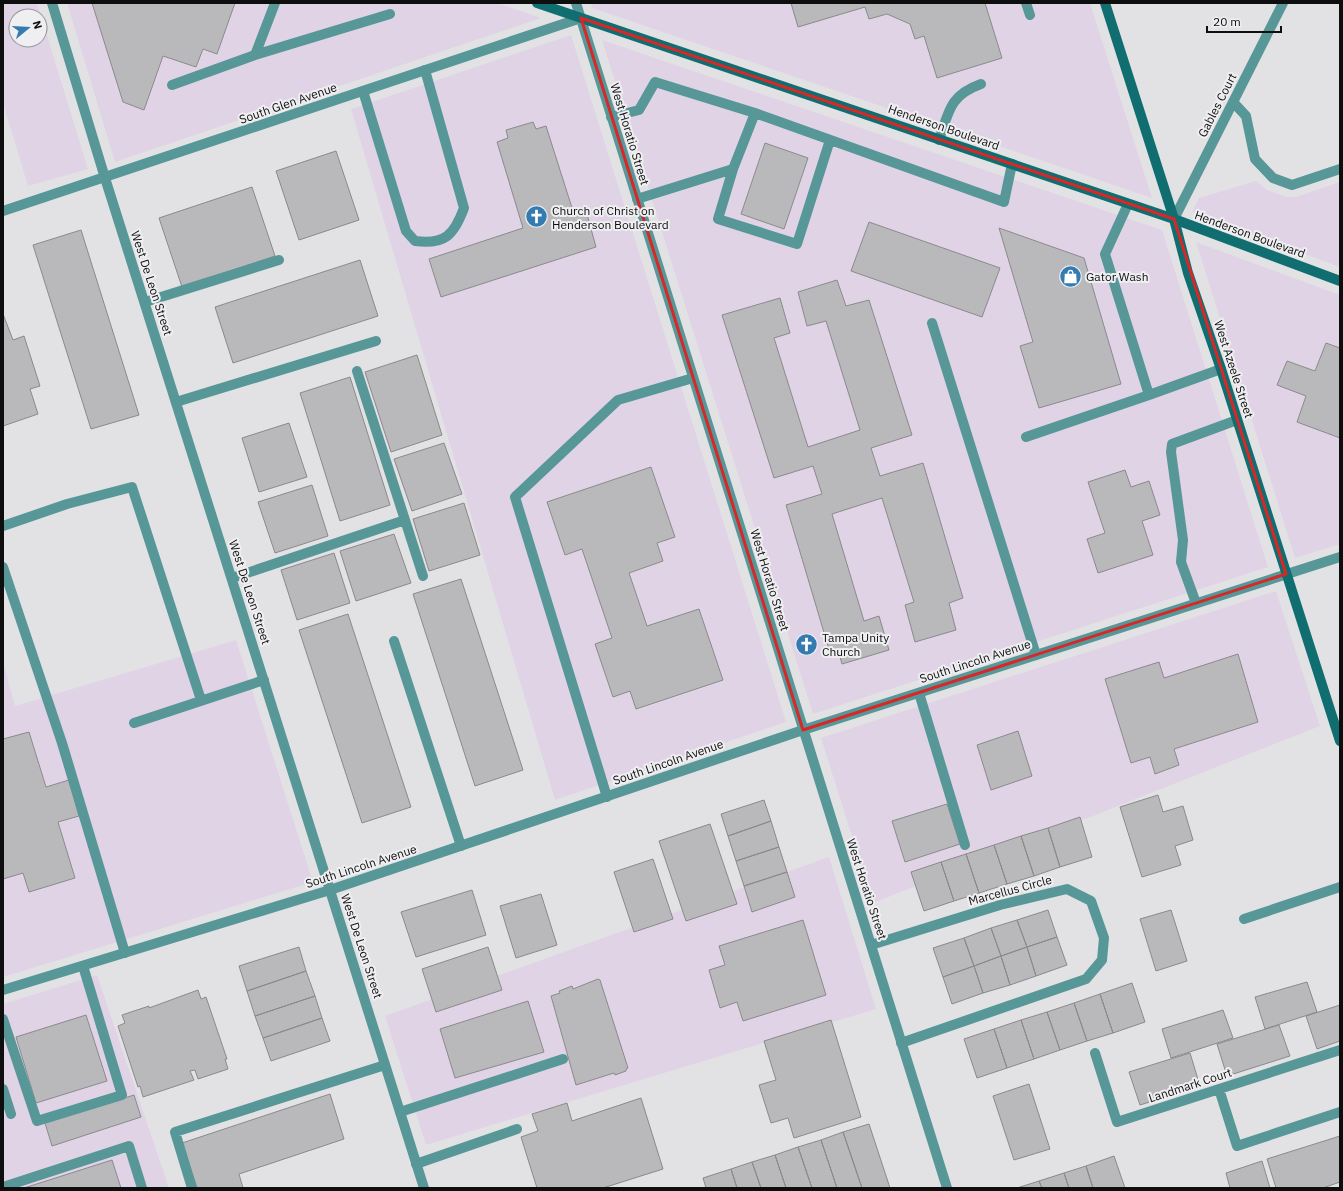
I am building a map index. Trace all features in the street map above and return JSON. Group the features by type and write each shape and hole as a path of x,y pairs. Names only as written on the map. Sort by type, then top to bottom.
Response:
{"main road":[{"name":"Henderson Boulevard","path":"537,3 1174,219 1340,281"},
{"name":"West Azeele Street","path":"1105,3 1174,219 1188,273 1221,369 1340,741"}],"street":[{"name":"West De Leon Street","path":"52,3 105,178 424,1188"},
{"path":"255,55 275,3"},
{"name":"West Horatio Street","path":"576,3 902,1043 944,1187"},
{"path":"1026,3 1030,15"},
{"name":"Gables Court","path":"1174,219 1283,3"},
{"path":"172,85 255,55 390,14"},
{"name":"South Glen Avenue","path":"3,211 581,18"},
{"path":"363,91 406,231 416,241 431,243 440,240 448,236 458,225 464,208 425,70"},
{"path":"611,117 639,110 655,82 755,113 1004,202 1012,164"},
{"path":"939,140 950,109 957,98 966,89 981,84"},
{"path":"1233,102 1246,116 1255,159 1273,178 1292,185 1340,169"},
{"path":"755,113 733,169 718,219 797,244 830,140"},
{"path":"637,199 733,169"},
{"path":"1128,204 1105,254 1149,395"},
{"path":"145,302 278,260"},
{"path":"932,323 1036,655"},
{"path":"176,402 376,341"},
{"path":"1026,437 1221,369"},
{"path":"357,371 423,576"},
{"path":"607,797 515,497 618,400 693,378"},
{"path":"1196,603 1181,562 1184,540 1171,452 1172,444 1237,420"},
{"path":"3,526 67,504 132,486 201,700"},
{"path":"232,578 405,520"},
{"name":"South Lincoln Avenue","path":"3,990 330,890 803,730 1340,557"},
{"path":"3,567 62,743 125,953"},
{"path":"394,641 461,846"},
{"path":"134,723 264,680"},
{"path":"919,693 965,845"},
{"path":"1244,919 1340,887"},
{"name":"Marcellus Circle","path":"871,945 1000,905 1067,889 1091,901 1104,938 1102,960 1086,979 902,1043"},
{"path":"3,1019 37,1121 122,1095 83,966"},
{"name":"Landmark Court","path":"1095,1053 1117,1122 1340,1050"},
{"path":"400,1112 563,1059"},
{"path":"192,1188 175,1132 386,1065"},
{"path":"3,1089 11,1114"},
{"path":"1219,1089 1237,1146 1340,1112"},
{"path":"416,1164 517,1129"},
{"path":"3,1187 129,1146 142,1188"}],"highlighted area":[{"path":"581,18 1174,219 1286,574 803,730"}],"shaded area":[{"path":"3,3 37,3 39,8 8,8 8,48 48,48 48,39 88,169 28,186 3,103"},
{"path":"67,3 497,3 541,18 115,162"},
{"path":"591,3 1090,3 1152,198 592,8"},
{"path":"571,35 786,722 555,800 351,109"},
{"path":"602,40 1162,230 1268,567 813,714"},
{"path":"1256,181 1267,190 1287,197 1296,197 1340,182 1340,267 1192,212 1199,198"},
{"path":"1196,242 1340,295 1340,544 1295,558"},
{"path":"1276,591 1320,726 873,903 821,738"},
{"path":"236,640 313,882 3,977 3,662 15,706"},
{"path":"829,857 876,1009 426,1145 385,1016"},
{"path":"97,975 169,1188 3,1188 3,1004"}],"building":[{"path":"92,3 235,3 217,54 203,49 196,67 163,56 144,110 123,102"},
{"path":"791,3 985,3 1002,58 937,78 924,36 915,39 910,24 887,14 869,19 865,7 798,27"},
{"path":"533,122 536,129 546,126 573,211 585,207 596,247 441,297 429,259 523,228 497,142 508,138 506,130"},
{"path":"765,143 808,158 784,229 741,214"},
{"path":"336,151 359,220 299,240 276,171"},
{"path":"252,187 275,256 182,287 159,218"},
{"path":"869,222 1000,268 982,317 851,271"},
{"path":"999,228 1084,258 1121,384 1039,408 1020,346 1033,342"},
{"path":"81,230 139,415 91,429 33,245"},
{"path":"360,260 378,316 233,363 215,307"},
{"path":"837,280 846,306 869,300 912,435 871,448 880,476 923,463 963,598 949,603 956,630 915,642 905,605 914,602 882,498 832,514 864,621 879,616 889,650 842,664 839,653 831,656 786,505 822,494 813,466 774,478 722,315 780,298 790,333 774,338 808,447 860,430 826,321 807,326 798,292"},
{"path":"3,314 13,340 24,336 40,386 30,389 38,414 3,426"},
{"path":"1326,343 1340,348 1340,438 1297,422 1306,396 1277,385 1287,361 1315,371"},
{"path":"417,355 442,435 391,452 365,372"},
{"path":"350,377 390,505 340,521 300,393"},
{"path":"289,423 307,477 259,492 242,438"},
{"path":"444,443 462,494 412,511 394,459"},
{"path":"651,467 675,537 657,543 663,561 629,573 647,626 699,609 723,680 636,709 630,691 613,697 595,644 612,638 582,549 565,555 547,502"},
{"path":"1125,470 1131,487 1149,481 1160,515 1142,521 1153,555 1098,573 1087,539 1105,533 1088,482"},
{"path":"312,485 328,536 275,553 258,502"},
{"path":"464,503 480,555 429,571 413,519"},
{"path":"394,534 411,583 356,601 340,551"},
{"path":"334,553 350,603 297,620 281,570"},
{"path":"461,579 523,770 475,786 413,594"},
{"path":"348,614 411,807 362,823 299,630"},
{"path":"1238,654 1258,722 1174,749 1179,765 1155,774 1150,757 1131,763 1105,679 1159,662 1164,678"},
{"path":"1018,731 1032,776 991,790 977,745"},
{"path":"29,732 46,787 69,780 79,816 58,822 75,878 29,892 23,873 3,879 3,739"},
{"path":"1158,795 1163,812 1183,806 1193,840 1175,846 1181,865 1142,877 1120,807"},
{"path":"764,800 771,821 728,836 721,814"},
{"path":"947,804 960,844 905,862 892,821"},
{"path":"1080,817 1092,857 1060,867 1048,828"},
{"path":"771,821 779,847 736,861 728,836"},
{"path":"710,824 737,904 686,921 659,841"},
{"path":"1048,828 1060,867 1034,876 1021,836"},
{"path":"1021,836 1034,876 1007,884 994,845"},
{"path":"994,845 1007,884 979,893 966,854"},
{"path":"779,847 787,872 744,886 736,861"},
{"path":"966,854 979,893 954,901 941,862"},
{"path":"653,859 673,919 634,932 614,872"},
{"path":"941,862 954,901 924,911 911,872"},
{"path":"787,872 795,897 752,912 744,886"},
{"path":"472,890 486,935 416,957 401,912"},
{"path":"541,894 557,945 516,958 500,906"},
{"path":"1048,910 1057,937 1027,947 1017,920"},
{"path":"1171,910 1187,961 1156,971 1140,919"},
{"path":"803,920 826,995 743,1021 737,1002 720,1008 709,970 725,965 719,946"},
{"path":"1017,920 1027,947 1001,956 991,928"},
{"path":"991,928 1001,956 974,966 964,938"},
{"path":"1057,937 1067,965 1036,976 1027,947"},
{"path":"964,938 974,966 943,977 933,948"},
{"path":"299,947 306,971 247,991 239,966"},
{"path":"488,947 502,990 436,1012 422,969"},
{"path":"1027,947 1036,976 1010,985 1001,956"},
{"path":"1001,956 1010,985 983,993 974,966"},
{"path":"974,966 983,993 952,1004 943,977"},
{"path":"306,971 315,996 255,1016 247,991"},
{"path":"598,979 600,980 628,1068 626,1071 615,1075 614,1073 576,1085 551,996 572,986 573,989"},
{"path":"1307,982 1317,1012 1265,1029 1255,997"},
{"path":"1132,983 1145,1022 1113,1033 1100,994"},
{"path":"198,990 201,999 206,997 227,1059 225,1059 228,1069 198,1079 195,1070 190,1071 194,1080 143,1097 140,1086 138,1087 118,1026 125,1023 122,1015 149,1006 149,1008"},
{"path":"1100,994 1113,1033 1087,1041 1074,1003"},
{"path":"315,996 322,1018 263,1038 255,1016"},
{"path":"528,1001 544,1052 455,1078 440,1029"},
{"path":"1074,1003 1087,1041 1060,1050 1047,1012"},
{"path":"1340,1005 1340,1041 1317,1049 1306,1016"},
{"path":"1223,1010 1233,1038 1171,1058 1162,1029"},
{"path":"1047,1012 1060,1050 1034,1059 1021,1020"},
{"path":"86,1015 107,1081 36,1103 16,1037"},
{"path":"322,1018 330,1041 271,1061 263,1038"},
{"path":"831,1020 861,1117 794,1138 788,1118 771,1123 759,1085 776,1080 764,1041"},
{"path":"1021,1020 1034,1059 1007,1068 994,1029"},
{"path":"1279,1025 1290,1056 1227,1076 1217,1044"},
{"path":"994,1029 1007,1068 977,1078 964,1039"},
{"path":"1190,1053 1200,1086 1140,1105 1129,1072"},
{"path":"1029,1084 1050,1149 1014,1160 993,1096"},
{"path":"330,1094 344,1139 239,1174 243,1188 197,1188 182,1143"},
{"path":"134,1095 141,1117 52,1146 45,1123"},
{"path":"641,1098 663,1169 603,1188 537,1188 521,1137 538,1131 532,1114 567,1103 572,1121"},
{"path":"869,1124 890,1188 862,1188 843,1132"},
{"path":"843,1132 862,1188 837,1188 821,1140"},
{"path":"1340,1136 1340,1182 1323,1188 1276,1188 1267,1159"},
{"path":"821,1140 837,1188 812,1188 798,1147"},
{"path":"798,1147 812,1188 786,1188 775,1155"},
{"path":"775,1155 786,1188 761,1188 752,1162"},
{"path":"1114,1156 1125,1188 1093,1188 1086,1166"},
{"path":"112,1160 121,1188 24,1188"},
{"path":"1262,1161 1270,1188 1230,1188 1226,1173"},
{"path":"752,1162 761,1188 737,1188 731,1169"},
{"path":"1086,1166 1093,1188 1069,1188 1064,1173"},
{"path":"731,1169 737,1188 706,1188 703,1178"},
{"path":"1064,1173 1069,1188 1042,1188 1039,1181"},
{"path":"1039,1181 1042,1188 1017,1188"}],"place":[{"name":"Church of Christ on Henderson Boulevard","path":"537,217"},
{"name":"Gator Wash","path":"1071,276"},
{"name":"Tampa Unity Church","path":"806,644"}]}
